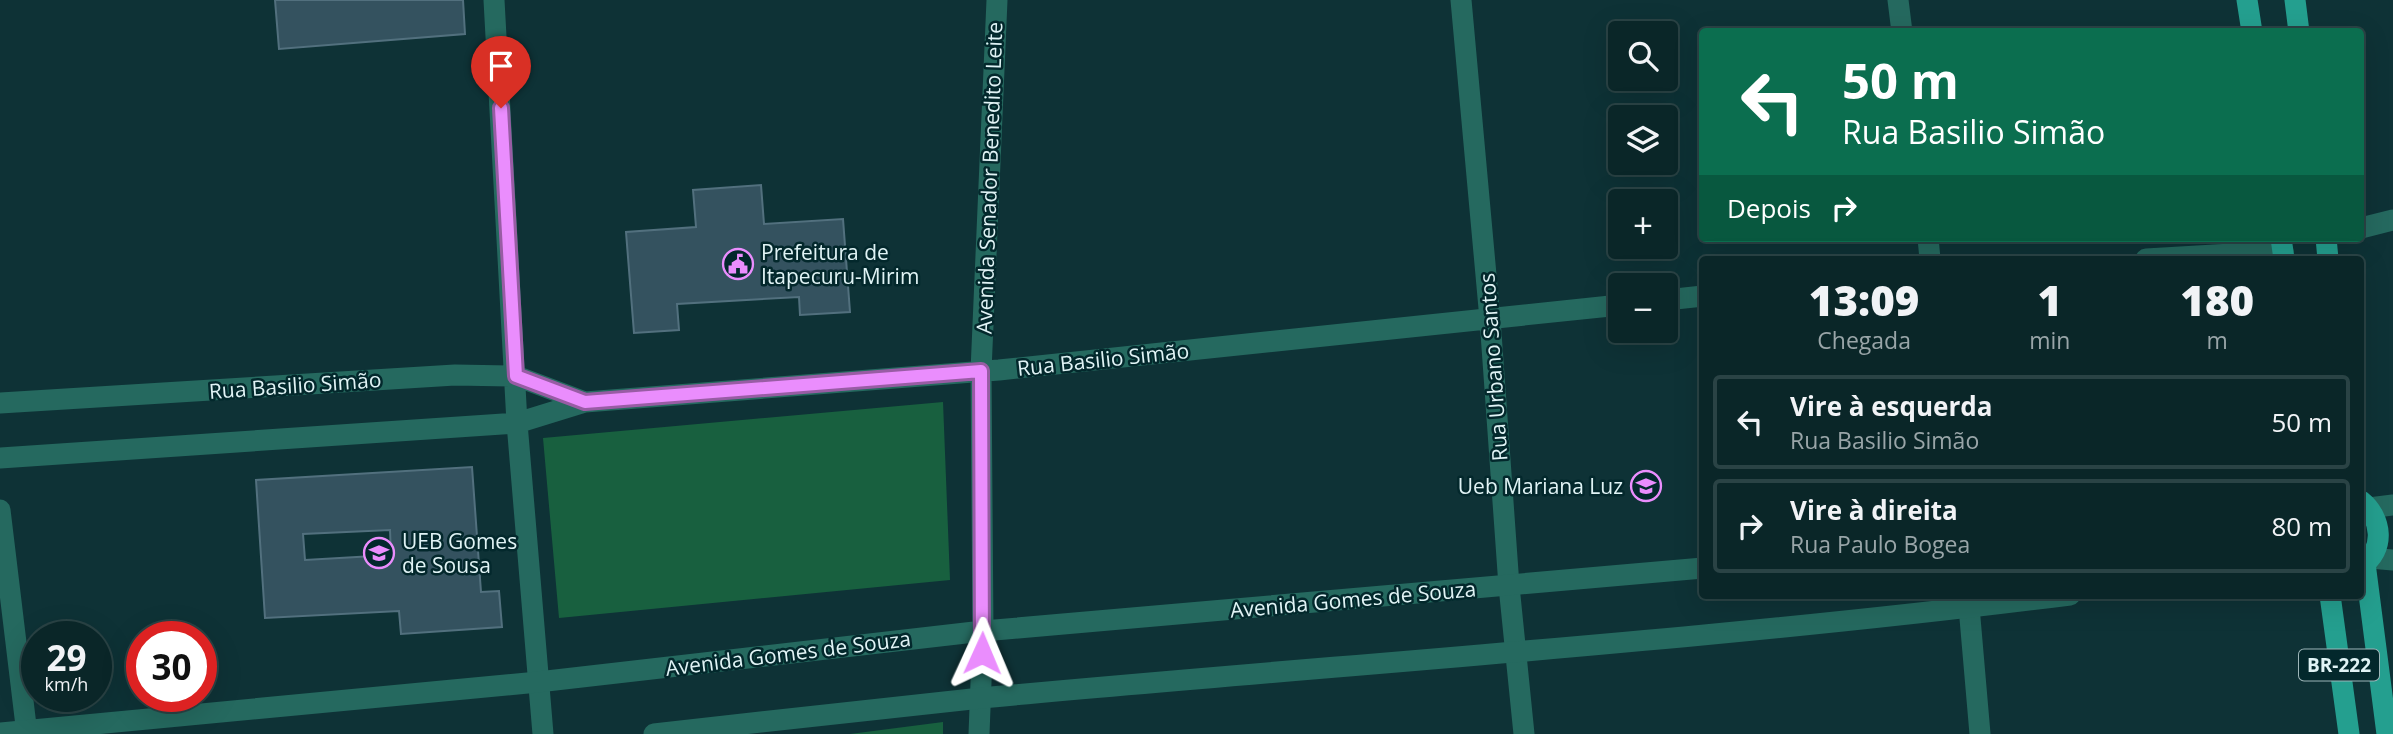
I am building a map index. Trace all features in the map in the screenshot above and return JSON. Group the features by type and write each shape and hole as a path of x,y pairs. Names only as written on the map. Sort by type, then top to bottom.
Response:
{"main road":[{"path":"2247,0 2251,28"},
{"path":"2295,0 2298,28"},
{"name":"BR-222","path":"2365,505 2375,516 2379,533 2378,542 2365,562 2387,734"},
{"name":"BR-222","path":"2331,599 2348,734"}],"street":[{"path":"495,0 517,423 543,734"},
{"name":"Avenida Senador Benedito Leite","path":"979,734 983,631 981,371 997,0"},
{"name":"Rua Urbano Santos","path":"1461,0 1490,318 1509,586 1524,734"},
{"path":"1898,0 1902,28"},
{"path":"2364,227 2393,220"},
{"path":"2187,256 2283,249"},
{"path":"1678,299 1699,296"},
{"name":"Rua Basilio Simão","path":"0,458 517,423 585,402 981,371 1608,306"},
{"name":"Rua Basilio Simão","path":"0,403 455,374 516,376 585,402"},
{"path":"2365,505 2393,505"},
{"path":"0,510 27,732"},
{"path":"2365,562 2393,560"},
{"name":"Avenida Gomes de Souza","path":"0,733 538,682 983,631 1699,568"},
{"path":"654,734 980,698 1516,653 2003,599"},
{"path":"1969,601 1980,734"}],"green space":[{"path":"943,402 950,580 559,618 543,438"},
{"path":"943,722 943,734 850,734"}],"building":[{"path":"275,0 463,0 465,34 279,49"},
{"name":"Prefeitura de Itapecuru-Mirim","path":"761,185 764,224 843,219 850,312 800,315 799,297 677,304 679,330 634,333 626,232 696,227 693,190"},
{"name":"UEB Gomes de Sousa","path":"472,467 481,592 499,591 502,627 401,634 399,611 265,618 256,480","holes":["390,530 391,555 305,560 303,534"]}],"place":[{"name":"Prefeitura de Itapecuru-Mirim","path":"738,264"},
{"name":"Ueb Mariana Luz","path":"1646,486"},
{"name":"UEB Gomes de Sousa","path":"379,553"}],"route":[{"path":"501,108 516,376 585,402 981,371 982,653"}]}
